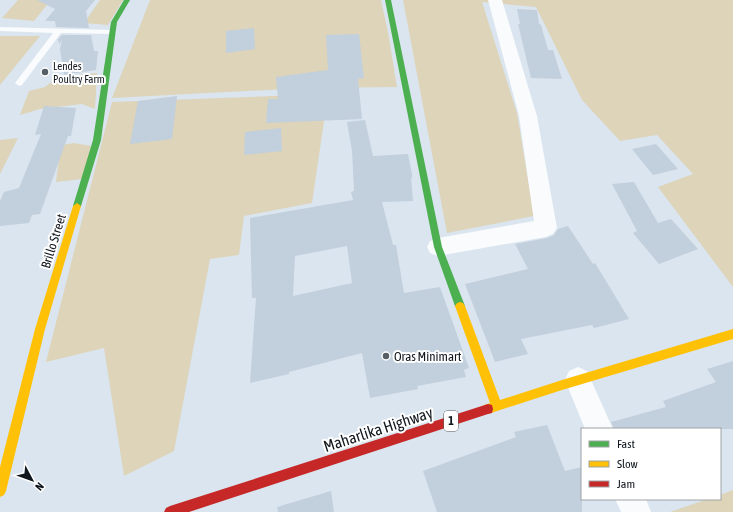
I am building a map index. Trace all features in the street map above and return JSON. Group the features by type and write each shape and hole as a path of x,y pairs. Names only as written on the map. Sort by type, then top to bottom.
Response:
{"main road":[{"name":"Brillo Street","path":"0,491 40,329 97,140 114,22 127,0"},
{"path":"388,0 438,247 497,406"},
{"name":"Maharlika Highway","path":"170,512 578,380 733,334"}],"street":[{"path":"438,247 546,228 528,116 495,0"},
{"path":"578,380 599,428"},
{"path":"630,500 636,512"}],"lane":[{"path":"0,29 113,32"},
{"path":"19,83 59,30"}],"shaded area":[{"path":"18,0 51,0 34,21 2,18"},
{"path":"100,0 123,0 108,25 84,23"},
{"path":"150,0 381,0 397,87 307,88 112,98"},
{"path":"403,0 733,0 733,287 658,187 693,174 657,135 620,141 582,100 536,7 482,2 517,113 534,216 447,233"},
{"path":"0,36 40,36 0,85"},
{"path":"97,73 95,109 82,104 40,109 20,115 29,91 45,87 58,77"},
{"path":"328,94 312,203 244,216 239,255 210,259 174,451 124,476 104,348 46,362 112,102"},
{"path":"18,138 0,174 0,140"},
{"path":"74,143 91,146 82,179 56,182 59,158 44,148"},
{"path":"733,490 733,512 670,512 705,500 721,500 721,495"}],"building":[{"path":"37,0 95,0 86,11 89,28 56,27 55,21 45,21 55,9"},
{"path":"517,9 537,10 539,24 541,25 548,50 553,50 562,79 531,78 518,24 520,24"},
{"path":"254,28 255,49 226,53 226,31"},
{"path":"359,34 364,78 358,79 362,119 266,123 268,99 278,99 276,77 328,70 326,35"},
{"path":"62,35 91,35 94,51 98,51 96,70 64,75 60,49 62,40 59,44 58,39"},
{"path":"177,96 172,139 130,144 138,101"},
{"path":"44,106 76,108 71,136 68,136 40,214 32,215 29,223 0,226 0,201 4,192 19,188 41,134 35,135"},
{"path":"365,120 373,156 408,154 412,174 413,201 382,202 393,245 396,245 404,293 440,287 469,368 464,370 466,377 417,386 418,389 370,398 362,353 289,372 289,374 250,383 256,298 252,298 250,218 353,200 351,192 354,191 352,151 347,122","holes":["347,246 352,283 293,296 295,256"]},
{"path":"281,128 282,151 244,155 245,132"},
{"path":"656,144 678,169 653,175 632,149"},
{"path":"634,182 658,223 671,219 698,249 659,264 633,233 637,231 612,184"},
{"path":"568,226 593,264 595,263 629,319 594,328 592,325 521,339 528,354 495,362 465,284 528,269 515,244 547,238 554,235 558,229"},
{"path":"733,361 733,429 614,428 611,422 666,407 663,401 716,382 707,369"},
{"path":"547,425 565,471 581,467 582,512 437,512 423,471 516,437 514,432"},
{"path":"331,491 334,512 278,512 277,507"}],"traffic: fast":[{"path":"77,206 97,140 114,22 127,0"},
{"path":"388,0 438,247 460,306"}],"traffic: slow":[{"path":"0,491 40,329 77,206"},
{"path":"460,306 497,406"},
{"path":"488,409 562,385 733,334"}],"traffic: jam":[{"path":"170,512 488,409"}],"place":[{"name":"Lendes Poultry Farm","path":"45,72"},
{"name":"Oras Minimart","path":"386,356"}]}
